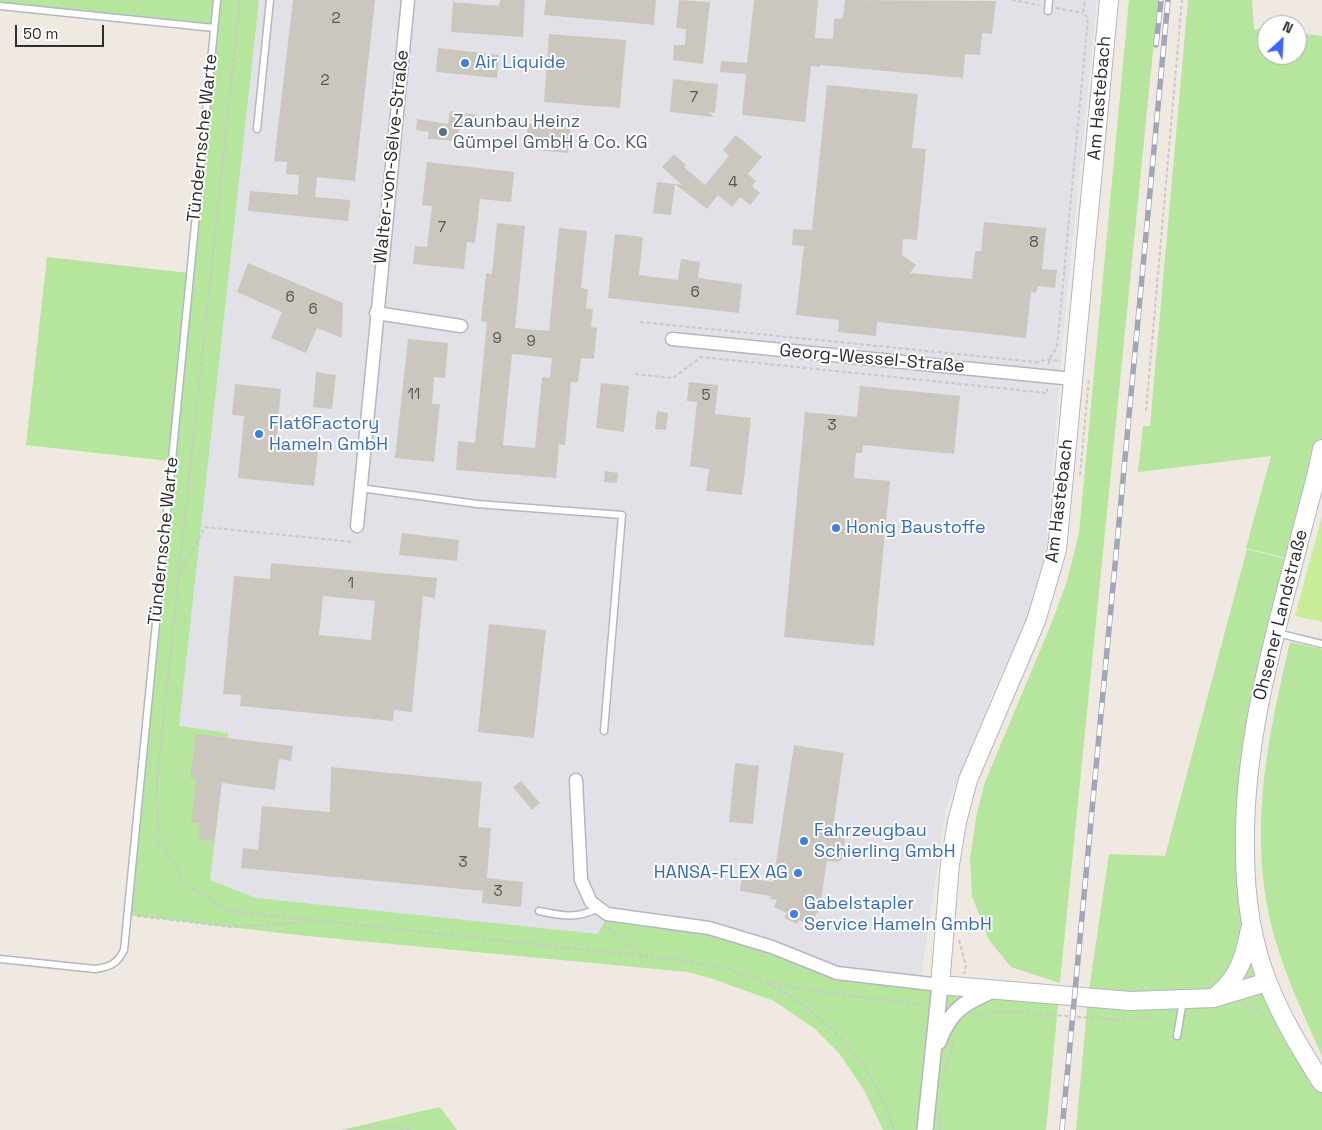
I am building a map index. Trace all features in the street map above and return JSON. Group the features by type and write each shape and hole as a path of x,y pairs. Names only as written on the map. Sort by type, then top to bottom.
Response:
{"main road":[{"name":"Am Hastebach","path":"940,985 950,864 957,822 968,780 1036,621 1056,550 1109,0"},
{"name":"Ohsener Landstraße","path":"1251,926 1245,883 1247,783 1259,704 1322,449"},
{"path":"1251,926 1267,982 1293,1038 1322,1083"},
{"path":"1214,998 1229,986 1239,971 1245,956 1251,926"},
{"path":"940,985 1130,1001 1214,998 1267,982"}],"street":[{"name":"Walter-von-Selve-Straße","path":"357,526 376,313 408,0"},
{"path":"376,313 461,326"},
{"name":"Georg-Wessel-Straße","path":"672,339 1073,379"},
{"path":"576,780 581,880 591,902 607,914 709,928 772,947 836,973 940,985 925,1130"},
{"path":"932,1058 943,1030 955,1010 970,1000 993,990"}],"lane":[{"name":"Tündernsche Warte","path":"0,959 95,969 110,967 119,960 124,950 217,0"},
{"path":"257,129 270,0"},
{"path":"1048,11 1049,0"},
{"path":"0,6 214,28"},
{"path":"360,488 477,504 622,515 604,732"},
{"path":"1276,633 1322,644"},
{"path":"539,911 566,916 584,915 599,908"},
{"path":"1177,1036 1183,999"}],"path":[{"name":"Tündernsche Warte","path":"240,0 157,780 158,840 186,884 229,911 312,921"},
{"path":"635,374 673,378 701,357 1047,393 1049,359 1057,347 1088,18 1083,13 1085,0"},
{"path":"1146,411 1182,0"},
{"path":"640,322 1036,362 1049,359"},
{"path":"1080,478 1082,458"},
{"path":"178,575 205,527 354,542"},
{"path":"127,915 231,927 312,921 689,961 727,969 763,981 821,992 937,1007"},
{"path":"608,921 608,927 644,956"},
{"path":"959,938 966,966 961,986"},
{"path":"763,981 810,1009 850,1048 878,1090 894,1130"},
{"path":"944,1080 955,1040"},
{"path":"940,1130 941,1113"},
{"path":"348,1130 366,1126 398,1127 411,1130"}],"shaded area":[{"path":"222,0 1097,0 1062,346 1046,551 1030,617 1000,676 946,809 918,998 142,899"}],"green space":[{"path":"0,0 217,0 214,28 0,6"},
{"path":"218,0 259,0 179,726 228,733 210,880 256,898 598,934 608,915 709,929 836,974 940,986 1059,996 1046,1130 883,1130 864,1090 839,1053 815,1029 774,1001 688,972 307,936 128,915"},
{"path":"1129,0 1158,0 1060,983 1011,967 989,940 972,896 970,858 977,813 985,782 1052,622 1067,581 1079,533"},
{"path":"1188,0 1252,0 1254,29 1257,29 1257,65 1307,65 1307,34 1322,36 1322,449 1294,560 1246,548 1271,456 1138,472 1143,426 1150,426"},
{"path":"47,257 189,273 168,461 26,445"},
{"path":"1322,516 1322,622 1295,616"},
{"path":"1247,549 1293,561 1244,832 1266,982 1214,997 1088,997 1109,854 1165,856"},
{"path":"1290,642 1322,649 1322,1056 1297,999 1275,939 1266,902 1262,864 1263,790 1274,716"},
{"path":"1267,983 1322,1088 1322,1130 1076,1130 1088,998 1130,1002"},
{"path":"440,1107 457,1130 341,1130"}],"building":[{"path":"293,0 375,0 355,181 317,177 315,197 350,200 348,221 248,211 250,191 298,195 299,175 286,174 287,162 274,161"},
{"path":"500,0 525,0 523,37 451,32 453,2 499,6"},
{"path":"546,0 656,0 654,25 544,15"},
{"path":"679,0 710,2 703,64 673,60 674,45 685,45 686,29 676,28"},
{"path":"754,0 818,0 815,38 833,39 834,19 843,18 845,0 996,1 992,34 982,33 980,55 965,54 963,78 820,65 820,67 811,66 805,122 742,115 746,74 720,72 721,61 747,63"},
{"path":"549,34 626,40 620,108 544,102"},
{"path":"438,48 499,55 497,78 436,72"},
{"path":"673,79 718,84 715,113 708,112 714,117 670,112"},
{"path":"827,85 918,94 912,148 926,149 917,240 903,239 902,255 916,265 910,273 972,279 975,251 981,251 984,222 1046,228 1042,269 1057,270 1055,288 1038,286 1036,293 1031,292 1026,338 877,322 876,336 838,332 839,320 796,315 804,246 792,245 793,229 812,230"},
{"path":"450,111 477,115 475,127 460,125 458,141 428,139 429,132 416,130 417,119 448,124"},
{"path":"528,124 571,128 568,153 526,149"},
{"path":"736,135 762,157 748,174 756,181 752,186 760,193 750,205 740,197 732,207 718,195 707,209 675,184 682,185 662,167 674,154 686,165 684,167 705,185 729,156 723,150"},
{"path":"427,162 514,172 511,202 480,199 475,243 467,242 464,269 413,264 415,246 427,247 432,206 422,205"},
{"path":"657,182 675,184 671,215 653,213"},
{"path":"497,223 525,226 515,328 549,331 559,228 587,231 581,288 588,289 586,308 593,309 591,327 597,328 594,359 581,358 578,382 571,382 565,445 559,444 556,478 456,470 458,441 475,443 487,322 481,321 486,273 492,274","holes":["512,354 552,358 550,378 542,377 535,448 503,445"]},
{"path":"615,234 643,237 639,275 678,280 681,259 700,262 698,278 742,284 739,313 608,298"},
{"path":"248,263 343,303 342,338 317,328 306,353 271,338 282,312 237,292"},
{"path":"408,339 448,343 445,378 434,377 432,404 440,404 434,462 395,458"},
{"path":"316,372 336,375 332,409 313,407"},
{"path":"689,382 718,385 715,414 751,418 742,495 706,491 709,469 690,466 697,402 687,401"},
{"path":"601,383 629,386 624,432 596,428"},
{"path":"235,384 281,389 276,448 318,452 314,486 238,478 244,416 232,415"},
{"path":"860,386 960,396 954,454 863,445 862,453 856,453 854,478 890,481 874,646 784,637 805,412 857,417"},
{"path":"657,411 668,413 666,430 655,429"},
{"path":"605,471 618,473 617,483 604,482"},
{"path":"402,533 459,540 457,561 399,555"},
{"path":"271,563 437,578 435,598 423,596 412,712 394,710 393,721 240,706 241,695 223,694 234,576 270,579","holes":["323,596 375,601 371,640 319,635"]},
{"path":"489,624 546,630 534,738 478,732"},
{"path":"196,734 293,746 291,761 279,759 275,790 222,783 214,841 198,839 200,823 191,822 196,779 190,778"},
{"path":"794,745 844,753 832,833 841,834 845,839 843,859 837,862 827,861 820,906 811,926 799,920 797,924 784,918 787,913 774,907 777,900 770,899 771,896 740,891 742,877 773,882"},
{"path":"735,763 759,766 753,824 729,822"},
{"path":"331,767 482,782 478,827 491,828 487,878 523,882 521,907 482,903 483,891 241,868 243,848 258,850 262,806 330,812"},
{"path":"521,781 540,803 532,810 513,787"}],"railway":[{"path":"1156,45 1161,0"},
{"path":"1062,1130 1168,0"}],"place":[{"name":"Air Liquide","path":"465,63"},
{"name":"Zaunbau Heinz Gümpel GmbH & Co. KG","path":"443,132"},
{"name":"Flat6Factory Hameln GmbH","path":"259,434"},
{"name":"Honig Baustoffe","path":"836,528"},
{"name":"Fahrzeugbau Schierling GmbH","path":"804,841"},
{"name":"HANSA-FLEX AG","path":"798,873"},
{"name":"Gabelstapler Service Hameln GmbH","path":"794,914"}]}
